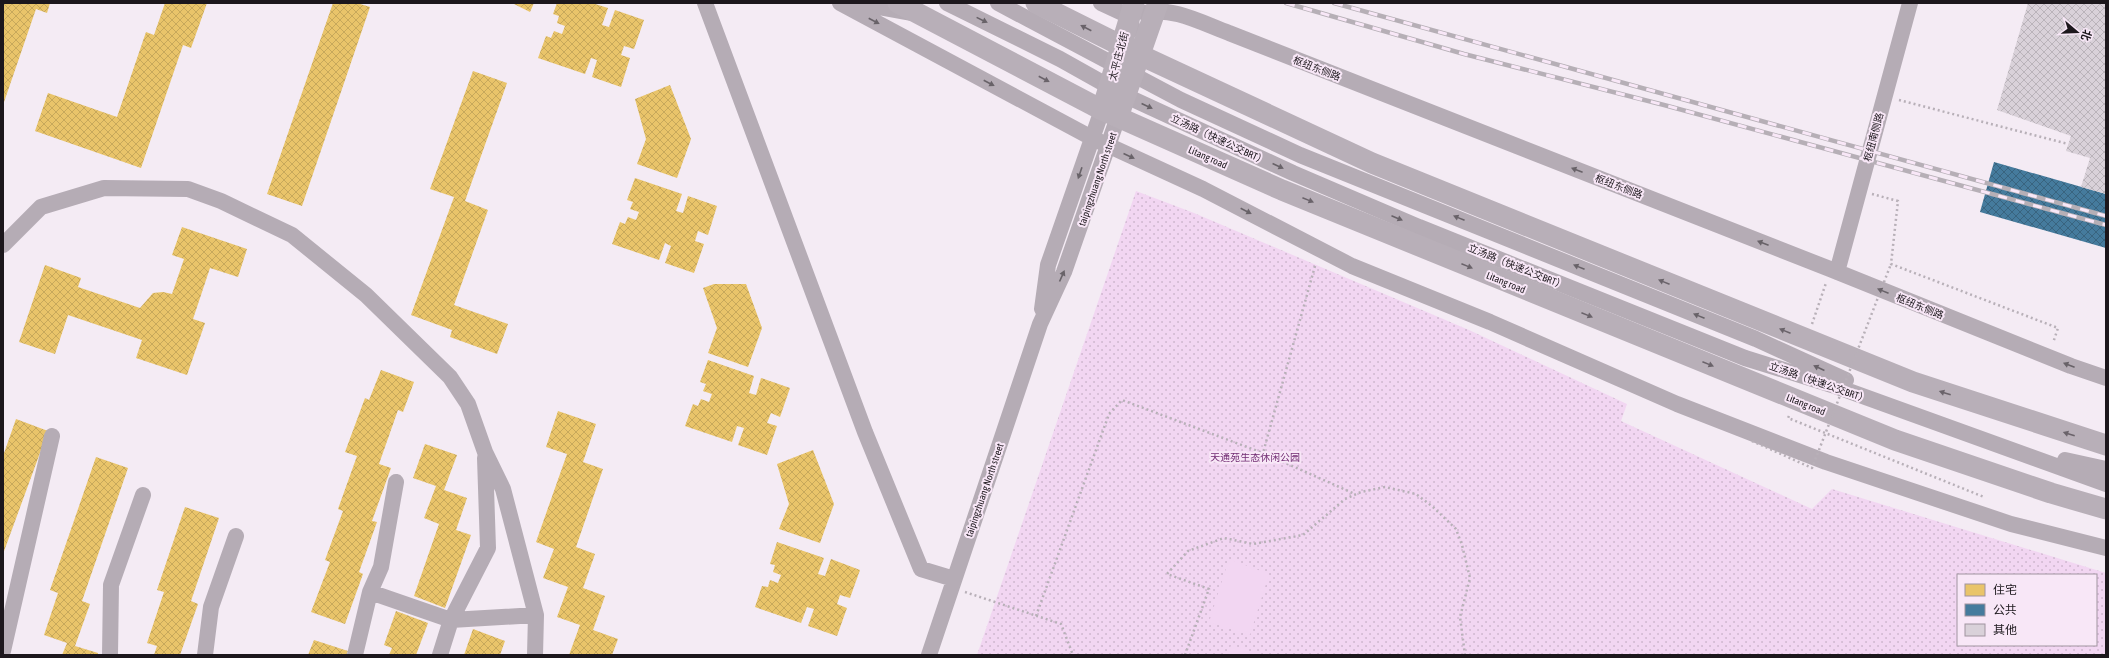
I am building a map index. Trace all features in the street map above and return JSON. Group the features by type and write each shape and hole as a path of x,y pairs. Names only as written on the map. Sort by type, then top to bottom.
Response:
{"main road":[{"name":"Litang road","path":"898,3 1110,114 1282,190 1888,437 2051,494 2106,509"},
{"path":"1036,3 1121,46 1372,163 1913,382 2106,445"},
{"path":"1140,55 1157,6"},
{"name":"太平庄北街","path":"1124,70 1121,46 1131,10"},
{"name":"taipingzhuang North street","path":"1110,114 1124,70 1140,55"}],"street":[{"path":"705,3 865,432 921,568 952,583"},
{"path":"840,3 1092,138 1203,189 1352,266 1490,322 1677,404 1826,462 2011,524 2106,548"},
{"name":"Litang road","path":"856,3 923,16"},
{"name":"立汤路（快速公交BRT）","path":"947,3 1060,59 1117,92 1293,173 1419,227 1737,355 1832,385 2106,484"},
{"name":"立汤路（快速公交BRT）","path":"998,3 1070,39 1124,70 1300,155 1756,340 1836,376 2064,460 2106,469"},
{"path":"1101,3 1131,10 1140,55"},
{"name":"枢纽南侧路","path":"1834,271 1859,191 1910,3"},
{"name":"枢纽东侧路","path":"1131,10 1157,6 1230,33 2066,364 2106,378"},
{"name":"taipingzhuang North street","path":"1040,324 1048,265 1092,138 1110,114"},
{"name":"taipingzhuang North street","path":"929,655 1040,324 1064,272 1108,146 1110,114"},
{"path":"3,245 41,206 104,188 188,189 221,201 292,235 366,295 450,377 468,404 485,452 503,489 536,615 535,655"},
{"path":"3,651 7,615 52,436"},
{"path":"440,655 451,620 488,548 485,452"},
{"path":"355,655 370,592 381,568 396,482"},
{"path":"110,655 112,585 143,494"},
{"path":"205,655 211,607 236,536"},
{"path":"370,592 451,620 536,615"}],"path":[{"path":"1884,96 2068,144"},
{"path":"1752,441 1812,468 1891,264 1898,201 1859,191"},
{"path":"1891,264 2058,328"},
{"path":"1263,453 1315,266"},
{"path":"1807,340 1834,271"},
{"path":"1036,616 1109,414 1122,400 1263,453 1356,494"},
{"path":"1788,418 1988,499"},
{"path":"1185,655 1209,589 1167,574 1188,551 1224,538 1253,544 1304,535 1345,499 1356,494 1385,487 1416,494 1433,507 1456,529 1470,578 1460,616 1465,655"},
{"path":"952,583 1036,616 1061,624 1073,655"}],"green space":[{"name":"天通苑生态休闲公园","path":"1136,191 1194,213 1469,330 1627,404 1621,421 1812,509 1832,489 2106,573 2106,655 977,655"},
{"path":"1229,559 1269,574 1250,635 1209,622"},
{"path":"1232,645 1260,655 1228,655"}],"building: 住宅":[{"path":"3,3 50,3 47,13 36,9 3,105"},
{"path":"165,3 207,3 191,48 183,45 141,168 35,131 48,93 117,117 146,32 154,35"},
{"path":"333,3 357,3 370,7 302,206 267,194"},
{"path":"512,3 534,3 530,12"},
{"path":"557,3 592,3 608,8 602,25 609,27 615,10 644,20 634,49 624,46 621,55 630,58 621,87 592,77 597,60 591,58 585,74 538,58 546,36 551,38 554,31 562,34 565,26 557,23 559,16 553,14"},
{"path":"473,71 507,83 465,201 488,210 454,305 508,324 497,354 450,337 452,330 411,315 454,197 430,189"},
{"path":"670,85 691,139 677,178 637,164 646,139 635,99"},
{"path":"635,178 682,194 676,211 683,213 688,196 717,206 708,235 698,231 695,241 704,244 694,273 665,263 671,246 665,243 659,260 612,244 620,222 625,224 628,217 636,220 639,212 630,209 633,202 627,200"},
{"path":"182,227 247,249 238,277 210,268 193,319 205,323 187,375 136,358 142,340 68,315 55,354 19,342 45,265 81,278 78,287 140,308 153,293 163,292 172,294 184,259 172,255"},
{"path":"714,284 746,284 762,328 748,367 708,353 717,328 703,288"},
{"path":"708,360 754,376 749,393 756,395 761,378 790,388 780,417 771,413 767,423 777,426 767,455 738,445 744,428 737,426 732,442 685,426 693,404 698,406 701,399 709,402 712,394 703,391 706,384 700,382"},
{"path":"381,370 414,382 403,412 398,410 379,464 391,468 372,521 377,522 359,572 363,574 345,624 311,612 330,562 325,560 343,511 338,509 357,456 345,452 365,398 369,400"},
{"path":"558,411 596,424 583,462 603,469 576,547 595,554 583,588 605,596 593,630 618,639 612,655 569,655 580,625 557,617 568,587 543,578 554,549 536,542 567,454 546,447"},
{"path":"16,419 48,431 3,554 3,456"},
{"path":"425,444 457,455 444,490 467,498 456,530 471,535 445,608 414,596 439,524 424,518 436,486 413,478"},
{"path":"813,450 834,504 820,543 779,529 789,504 777,464"},
{"path":"96,457 128,468 82,601 90,604 75,646 98,653 98,655 62,655 67,643 44,635 58,593 50,590"},
{"path":"185,507 219,518 191,601 198,604 180,655 154,655 157,646 147,643 164,592 157,590"},
{"path":"777,542 824,558 818,574 825,576 831,559 860,570 850,598 840,595 837,604 847,608 837,636 808,626 814,609 807,607 801,623 755,607 762,586 768,587 770,580 778,583 781,575 773,572 775,565 770,564"},
{"path":"396,611 428,623 416,655 389,655 392,648 384,645"},
{"path":"473,629 505,641 500,655 464,655"},
{"path":"314,640 348,651 346,655 308,655"}],"building: 公共":[{"path":"1994,162 2106,194 2106,248 1980,212"}],"building: 其他":[{"path":"2028,3 2106,3 2106,194 2081,187 2090,158 2066,151 2071,136 1997,110"}],"railway":[{"path":"1286,3 1464,54 1664,105 2106,225"},
{"path":"1334,3 2106,216"}]}
